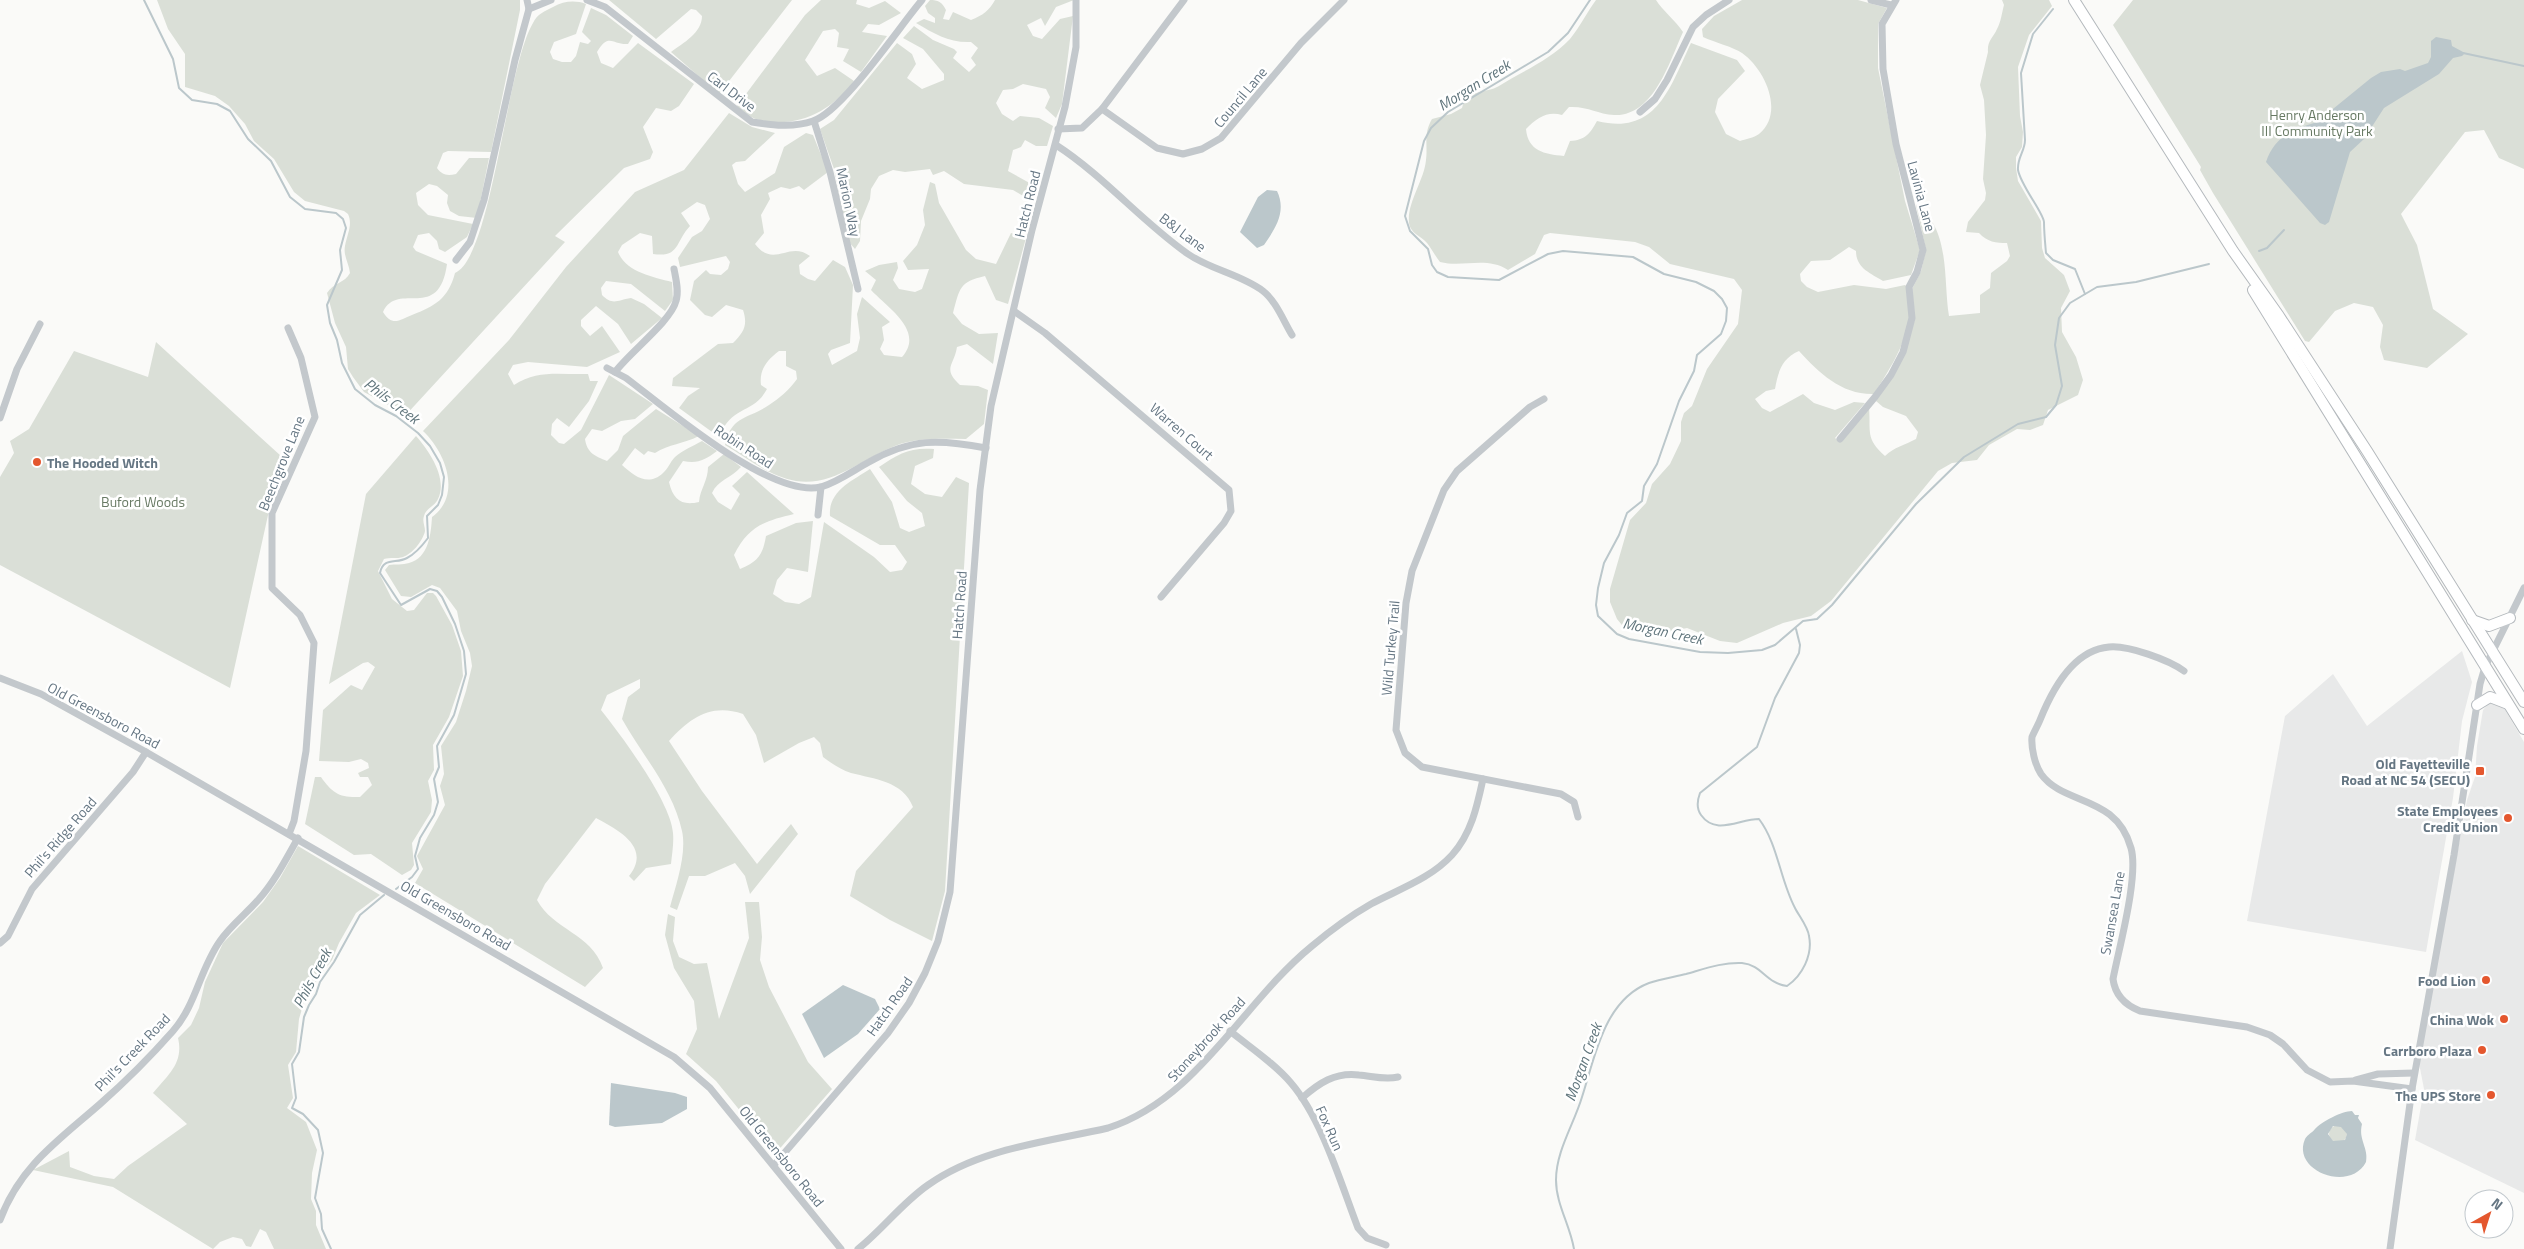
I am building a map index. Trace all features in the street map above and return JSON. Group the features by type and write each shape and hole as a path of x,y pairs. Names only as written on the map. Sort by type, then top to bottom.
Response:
{"highway":[{"path":"2074,0 2233,251 2279,316 2359,438 2524,702"},
{"path":"2233,251 2249,284 2524,729"},
{"path":"2472,620 2489,626 2510,618"},
{"path":"2477,704 2490,697 2508,704"}],"street":[{"path":"456,260 470,242 484,200 514,60 529,9 527,0"},
{"path":"529,9 551,0"},
{"name":"Carl Drive","path":"587,0 605,7 752,122 776,126 814,121"},
{"path":"814,121 842,99 922,0"},
{"name":"Hatch Road","path":"774,1165 888,1033 909,1003 926,973 944,920 950,892 980,490 991,406 1032,230 1056,145 1076,47 1076,0"},
{"path":"1058,129 1082,128 1102,109 1184,0"},
{"name":"Council Lane","path":"1102,109 1158,148 1183,154 1202,149 1221,138 1301,43 1344,0"},
{"path":"1640,112 1655,99 1667,80 1693,27 1706,15 1730,0"},
{"path":"1871,0 1893,2"},
{"name":"Lavinia Lane","path":"1840,439 1891,376 1903,352 1912,318 1909,287 1917,272 1923,250 1896,144 1884,69 1882,24 1893,2"},
{"name":"Marion Way","path":"814,121 830,172 843,236 858,290"},
{"name":"B&J Lane","path":"1056,145 1086,166 1160,232 1189,254 1205,264 1248,281 1264,292 1292,335"},
{"path":"615,372 627,356 661,324 673,307 677,290 674,269"},
{"name":"Warren Court","path":"1014,311 1028,319 1229,490 1231,511 1224,523 1161,597"},
{"path":"0,418 17,369 40,324"},
{"name":"Beechgrove Lane","path":"288,328 301,358 315,417 272,513 272,588 300,615 314,642 306,751 294,821 289,834"},
{"name":"Robin Road","path":"608,368 737,459 767,477 795,487 821,487 896,448 919,442 948,443 986,448"},
{"name":"Wild Turkey Trail","path":"1544,400 1530,408 1492,440 1464,464 1450,480 1412,571 1407,592 1396,730 1401,746 1410,759 1422,767 1561,794 1574,802 1578,817"},
{"path":"818,515 821,487"},
{"path":"2390,1249 2414,1074 2454,855 2477,704 2485,667 2524,588"},
{"name":"Swansea Lane","path":"2184,671 2174,663 2114,646 2090,652 2069,669 2047,704 2032,738 2035,761 2041,774 2052,785 2096,805 2109,814 2120,824 2129,842 2133,856 2133,875 2113,979 2116,991 2126,1004 2140,1011 2247,1027 2270,1035 2283,1044 2317,1078 2330,1082 2353,1081 2412,1089"},
{"name":"Old Greensboro Road","path":"0,678 41,694 146,752 298,838 674,1057 710,1088 841,1249"},
{"name":"Phil's Ridge Road","path":"0,943 8,936 32,889 133,772 146,752"},
{"name":"Stoneybrook Road","path":"858,1249 913,1196 961,1166 997,1152 1108,1128 1143,1114 1181,1086 1279,977 1329,932 1371,904 1424,878 1456,851 1468,832 1483,779"},
{"name":"Phil's Creek Road","path":"0,1220 6,1205 23,1177 45,1150 106,1099 174,1030 192,1002 205,966 220,940 260,898 298,838"},
{"name":"Fox Run","path":"1230,1031 1280,1072 1302,1098 1313,1116 1358,1228 1367,1238 1386,1245"},
{"name":"Swansea Lane","path":"2353,1081 2378,1074 2414,1074"},
{"path":"1302,1098 1323,1081 1339,1075 1359,1075 1386,1079 1398,1077"}],"shaded area":[{"path":"2436,37 2451,40 2452,46 2465,53 2462,56 2453,58 2439,74 2384,108 2364,139 2350,152 2329,222 2325,225 2320,223 2266,162 2270,152 2290,132 2328,119 2328,113 2381,72 2400,69 2405,71 2428,63 2431,57 2431,41"},
{"path":"1267,190 1277,191 1281,206 1280,213 1276,226 1268,239 1264,245 1257,248 1240,232 1258,197"},
{"path":"2462,651 2472,682 2462,721 2453,798 2426,952 2247,921 2285,716 2333,674 2367,726"},
{"name":"Carrboro Plaza","path":"2491,701 2504,708 2524,742 2524,1193 2415,1140 2424,1089 2419,1063 2467,800 2475,777 2477,746 2483,710"},
{"path":"843,985 875,999 880,1009 858,1034 824,1058 802,1014"},
{"path":"611,1083 675,1093 687,1097 687,1109 662,1123 615,1127 609,1125"},
{"path":"2348,1111 2359,1115 2358,1118 2362,1124 2361,1135 2367,1157 2366,1162 2358,1171 2348,1176 2336,1177 2324,1174 2314,1169 2306,1160 2303,1150 2305,1139 2322,1123","holes":["2333,1126 2341,1127 2347,1134 2345,1140 2333,1141 2328,1134"]}],"green space":[{"path":"157,0 520,0 520,10 491,152 448,151 443,153 437,168 445,174 456,174 469,158 489,158 477,218 459,216 450,211 447,203 448,195 437,186 429,184 416,193 418,205 428,215 473,224 467,237 445,252 439,249 437,241 429,233 418,235 413,247 416,251 447,264 443,282 436,292 427,297 398,299 390,303 383,312 386,317 393,321 400,320 434,305 449,289 455,273 468,260 479,234 489,199 523,46 533,23 544,11 565,2 586,4 576,34 554,42 550,52 553,59 571,62 576,56 580,42 588,44 591,41 582,32 591,8 606,15 633,36 628,44 611,41 605,42 597,52 601,63 613,68 638,43 694,84 679,106 671,111 656,108 643,127 653,152 650,159 624,168 555,236 565,242 404,417 394,408 364,392 348,369 346,347 335,323 327,293 350,273 345,256 350,226 348,214 344,211 305,201 294,192 274,159 254,141 245,124 229,106 215,96 185,87 185,54 168,29"},
{"path":"609,0 792,0 719,94 671,52 691,37 699,28 702,16 696,10 691,9 656,39"},
{"path":"821,0 857,0 856,4 869,8 885,1 901,13 879,25 868,24 862,32 887,36 861,72 843,61 849,49 837,47 839,33 835,29 823,31 805,60 817,76 835,68 854,81 845,92 823,110 811,116 785,122 770,122 751,117 737,106 805,15"},
{"path":"930,0 940,2 944,7 946,10 943,19 949,20 953,12 971,20 985,12 995,0 1074,0 1056,7 1045,26 1041,18 1027,25 1033,36 1042,39 1060,19 1073,16 1062,104 1056,118 1045,108 1050,97 1046,89 1023,84 1013,89 1003,90 996,103 1002,114 1013,121 1020,116 1039,118 1053,126 1047,146 1036,146 1025,140 1021,147 1013,150 1008,171 1035,186 1030,200 1013,190 964,184 944,171 933,175 930,169 905,172 893,170 879,176 871,189 870,199 861,221 860,241 855,249 849,242 834,169 820,129 834,120 897,43 912,54 916,64 907,78 922,89 944,80 944,74 923,49 903,38 914,26 933,40 954,49 957,52 953,58 969,72 976,65 971,58 978,48 971,42 949,39 916,23 924,19 935,23 935,18 928,13 925,6"},
{"path":"1596,0 1656,0 1683,32 1659,85 1640,107 1628,113 1614,115 1569,107 1562,115 1547,115 1538,119 1526,129 1530,142 1538,150 1564,156 1570,141 1586,136 1597,121 1617,124 1634,121 1648,115 1668,91 1691,43 1737,60 1745,71 1718,99 1715,112 1726,134 1740,141 1755,137 1767,125 1771,115 1769,92 1758,69 1742,53 1703,37 1702,29 1714,16 1742,0 1858,0 1887,8 1878,24 1878,68 1905,201 1920,250 1911,275 1883,281 1861,266 1858,262 1856,251 1849,247 1830,260 1811,261 1800,274 1801,281 1807,287 1818,292 1854,285 1886,289 1905,285 1908,288 1910,311 1904,340 1874,394 1852,391 1841,387 1823,375 1799,351 1793,354 1782,366 1775,389 1766,391 1755,399 1762,408 1770,412 1803,394 1814,403 1835,410 1854,402 1865,403 1835,438 1840,442 1869,407 1870,434 1874,444 1885,456 1896,448 1916,439 1918,432 1906,416 1883,407 1876,401 1905,353 1915,319 1912,289 1921,271 1926,250 1916,205 1927,215 1935,227 1940,241 1949,316 1980,313 1980,295 1990,288 1991,273 2007,261 2010,256 2007,243 1992,241 1979,233 1966,232 1968,222 1985,200 1986,193 1983,179 1986,135 1984,100 1980,85 1988,45 2000,20 2004,5 2002,0 2049,0 2052,6 2029,35 2018,67 2020,116 2023,132 2022,147 2016,157 2016,168 2018,181 2041,221 2042,248 2045,258 2064,275 2070,291 2061,308 2062,332 2076,357 2083,380 2078,395 2048,410 2043,425 2030,430 2017,429 1989,445 1977,460 1952,463 1938,471 1831,601 1811,616 1783,623 1737,643 1720,641 1687,628 1648,636 1626,630 1617,619 1610,602 1610,589 1630,520 1646,503 1652,484 1670,464 1681,441 1681,422 1684,413 1692,406 1707,369 1738,324 1742,290 1734,279 1670,264 1649,247 1635,242 1550,233 1544,235 1535,254 1508,270 1500,266 1483,263 1457,264 1440,262 1427,243 1411,229 1409,223 1413,199 1425,168 1427,135 1432,119 1451,114 1462,108 1464,102 1472,94 1499,86 1554,53 1570,39"},
{"name":"Henry Anderson III Community Park","path":"2133,0 2524,0 2524,169 2499,158 2484,130 2465,132 2401,214 2417,245 2433,309 2468,334 2427,368 2384,360 2380,347 2383,325 2373,307 2354,303 2335,311 2309,342 2305,341 2213,193 2200,170 2201,167 2113,25"},
{"path":"729,113 752,127 775,133 745,161 736,162 732,165 738,184 745,192 775,173 784,147 806,133 813,135 828,172 804,190 799,186 790,189 781,187 768,193 770,199 761,215 764,233 755,244 762,251 769,254 775,255 795,251 810,256 799,265 800,274 815,281 833,260 845,267 853,285 850,343 831,350 828,354 832,365 857,351 860,338 857,314 862,297 890,322 882,327 884,340 880,349 884,355 902,357 908,347 907,329 894,312 871,290 876,280 865,271 879,265 897,262 898,268 893,280 899,289 915,292 922,289 929,269 908,270 903,261 917,245 925,225 923,210 930,182 935,184 939,203 966,250 976,259 996,264 1011,233 1026,238 1008,304 996,300 985,276 976,278 962,287 953,313 962,324 979,334 998,333 993,364 967,344 957,347 950,371 960,385 978,386 988,390 984,424 966,439 930,439 903,443 883,451 835,476 810,482 796,481 777,476 725,445 728,435 736,423 762,410 781,397 797,379 796,371 786,366 786,351 779,351 768,362 761,375 761,385 767,389 755,403 730,419 719,437 679,408 688,396 700,388 672,386 673,378 718,344 733,343 742,332 745,324 743,310 726,305 712,317 705,315 690,300 694,281 706,270 710,274 721,275 728,269 730,262 726,256 680,267 678,258 692,237 702,231 710,219 705,205 697,202 681,213 690,226 673,251 662,255 653,254 652,236 640,233 622,245 618,252 627,264 641,273 672,282 673,300 665,311 631,284 606,281 601,288 602,295 609,300 615,301 631,298 644,304 662,318 631,344 618,324 596,306 581,320 581,326 590,336 602,326 620,352 587,367 528,362 513,365 508,374 514,385 532,377 550,374 588,374 590,381 598,381 589,401 569,427 557,418 552,424 551,435 559,443 564,444 581,430 609,375 653,404 635,419 621,421 602,431 592,429 585,439 586,444 595,456 607,461 618,450 623,436 656,409 699,436 655,453 648,451 644,455 635,448 622,465 636,476 647,480 652,479 665,471 678,455 702,441 717,451 701,460 693,462 683,461 669,482 673,493 683,502 699,502 707,477 708,467 724,454 741,467 721,482 712,493 718,502 731,510 740,494 732,486 747,472 794,514 774,519 758,527 745,538 734,555 740,569 759,557 766,536 796,523 813,521 808,572 787,568 777,580 773,594 785,602 799,604 811,597 824,522 874,557 890,572 902,570 907,562 895,545 880,545 830,516 830,507 837,493 856,478 870,469 892,502 900,528 909,532 925,526 922,513 907,501 879,467 892,458 911,450 934,449 933,458 915,466 911,484 925,494 942,497 956,477 969,483 945,891 932,941 890,920 850,896 856,871 913,807 908,798 895,786 887,782 851,773 833,764 823,757 820,743 814,737 799,743 764,763 756,735 743,714 721,710 693,719 669,741 702,791 757,864 791,824 798,834 750,894 745,876 735,863 705,876 689,876 677,910 670,907 682,859 682,831 672,801 622,719 628,697 640,688 640,679 607,695 601,710 644,769 664,804 673,833 671,864 646,868 634,881 629,876 635,866 637,856 634,848 622,834 596,818 545,884 537,900 552,918 590,947 603,968 585,987 415,883 423,869 417,856 445,805 440,786 444,774 441,746 456,722 472,666 457,611 440,588 432,585 411,597 401,596 385,570 389,565 409,563 421,556 428,544 432,517 441,508 446,497 448,486 444,462 431,440 423,431 509,340 566,267 635,192 684,170"},
{"name":"Buford Woods","path":"156,342 281,456 230,688 0,565 0,477 14,453 10,441 29,429 74,351 148,377"},
{"path":"416,436 436,465 441,482 438,499 425,513 423,520 425,531 417,547 403,557 384,559 378,571 392,599 407,611 414,610 427,593 433,593 436,596 452,625 461,651 463,676 449,717 433,745 434,770 428,781 432,800 431,812 412,843 414,865 411,870 402,875 371,854 354,855 305,824 315,777 321,777 333,791 347,797 360,797 372,785 368,777 360,777 358,773 369,768 368,763 361,759 349,762 319,761 323,710 351,685 362,690 375,667 368,662 363,663 329,684 366,494"},
{"path":"298,846 380,895 356,913 332,960 317,979 313,992 304,1002 299,1019 296,1052 288,1065 293,1098 287,1108 306,1122 317,1150 312,1173 311,1199 316,1211 316,1225 326,1249 274,1249 266,1232 260,1229 251,1247 246,1246 242,1239 233,1237 220,1242 213,1249 113,1187 33,1170 69,1151 70,1167 94,1176 114,1179 128,1166 187,1124 153,1093 177,1062 179,1055 178,1038 191,1025 199,1008 205,982 223,943 263,902 280,878"},
{"path":"745,902 759,902 762,937 760,960 769,987 808,1062 832,1089 775,1154 716,1081 686,1054 697,1029 694,1001 674,968 665,935 668,914 675,917 673,941 679,957 694,964 707,963 719,1019 749,938"},
{"path":"2338,1125 2344,1128 2347,1134 2344,1140 2338,1143 2332,1140 2329,1134 2332,1128"}],"waterway":[{"name":"Phils Creek","path":"144,0 173,59 179,88 192,100 217,104 230,111 248,139 271,161 290,197 305,209 336,213 343,219 346,228 340,250 342,270 327,305 330,323 337,340 342,363 355,389 375,405 396,416 418,433 430,446 440,463 444,477 442,495 438,505 427,516 428,538 410,556 384,565 380,573 401,605 430,589 437,591 442,597 455,624 464,651 466,674 454,715 437,746 439,767 434,779 438,802 434,815 420,838 415,856 418,869 412,877 396,889"},
{"name":"Morgan Creek","path":"1590,0 1568,33 1548,52 1448,112 1431,128 1424,141 1405,216 1410,231 1428,249 1432,265 1437,272 1448,277 1499,280 1548,254 1563,251 1633,257 1664,274 1696,282 1714,291 1727,308 1726,321 1721,334 1697,355 1694,371 1679,401 1657,464 1644,486 1642,501 1627,513 1619,535 1604,563 1596,605 1598,616 1617,634 1629,639 1700,652 1728,653 1762,650 1775,645 1803,621 1817,619 1832,605 1916,504 1964,457 2018,424 2046,417 2056,405 2062,386 2055,345 2059,318 2070,303 2097,287 2136,282 2209,264"},
{"path":"2053,9 2033,34 2021,73 2025,140 2018,170 2023,183 2043,218 2046,253 2053,260 2075,269 2085,294"},
{"path":"2463,53 2524,66"},
{"path":"2259,251 2267,248 2284,230"},
{"name":"Morgan Creek","path":"1574,1249 1570,1231 1558,1198 1557,1169 1562,1148 1579,1107 1597,1048 1611,1016 1621,1002 1634,991 1649,983 1728,964 1749,964 1774,981 1787,986 1802,971 1808,958 1810,943 1808,933 1790,897 1771,840 1759,819 1728,825 1714,824 1707,821 1698,810 1700,793 1757,747 1775,698 1799,653 1800,645 1796,629"},
{"name":"Phils Creek","path":"331,1249 322,1229 321,1214 315,1198 323,1153 318,1130 303,1114 292,1108 296,1098 292,1064 299,1052 304,1017 320,982 334,962 360,915 384,895"}],"place":[{"name":"The Hooded Witch","path":"37,462"},
{"name":"Old Fayetteville Road at NC 54 (SECU)","path":"2480,771"},
{"name":"State Employees Credit Union","path":"2508,818"},
{"name":"Food Lion","path":"2486,980"},
{"name":"China Wok","path":"2504,1019"},
{"name":"Carrboro Plaza","path":"2482,1050"},
{"name":"The UPS Store","path":"2491,1095"}]}
